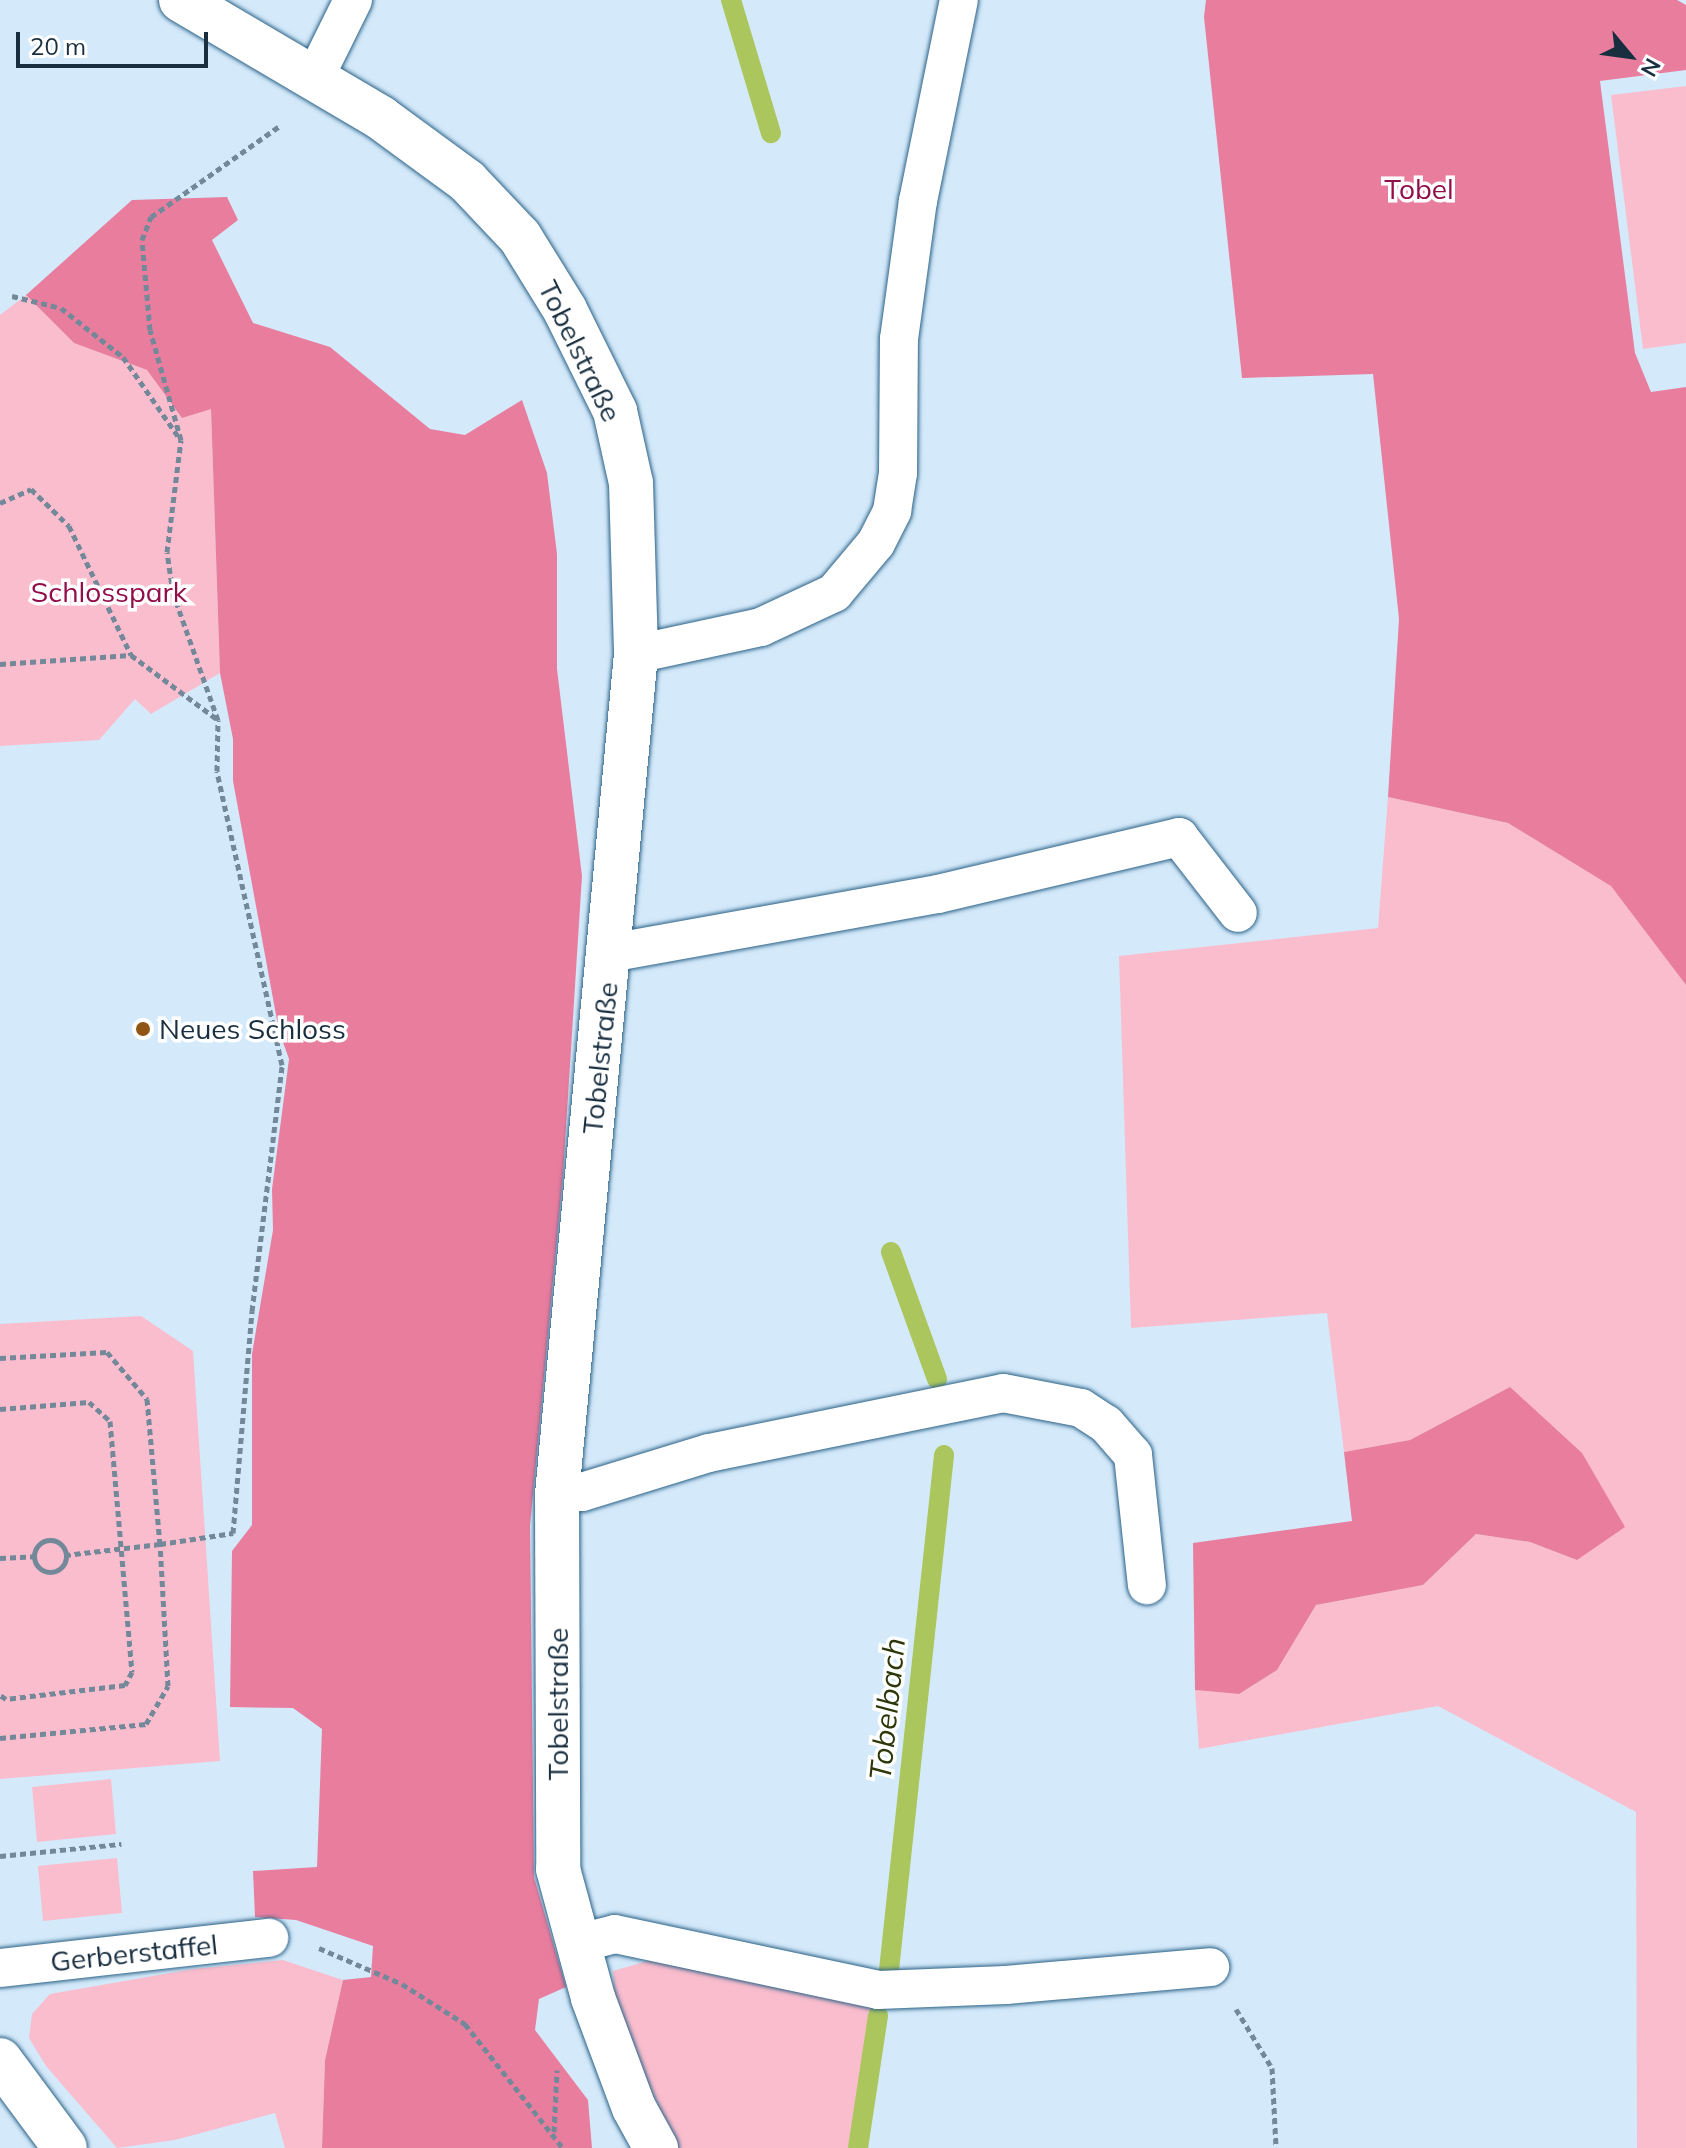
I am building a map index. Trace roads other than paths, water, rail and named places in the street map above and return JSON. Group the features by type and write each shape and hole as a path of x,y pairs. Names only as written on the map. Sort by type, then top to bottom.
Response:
{"street":[{"name":"Tobelstraße","path":"181,0 381,118 467,181 520,237 565,310 615,411 631,483 636,654 557,1494 558,1869 576,1944 634,2108 656,2148"},
{"path":"0,2060 65,2148"}],"lane":[{"path":"314,79 353,0"},
{"path":"636,654 761,627 834,593 876,543 892,511 898,473 899,339 918,201 959,0"},
{"path":"610,953 909,900 1179,837 1238,913"},
{"path":"557,1494 582,1492 709,1453 1003,1393 1081,1408 1106,1424 1133,1455 1147,1585"},
{"path":"576,1944 615,1934 878,1990 1006,1985 1210,1967"},
{"name":"Gerberstaffel","path":"0,1968 269,1938"}],"waterway":[{"name":"Tobelbach","path":"731,0 771,133"},
{"name":"Tobelbach","path":"891,1252 937,1379"},
{"name":"Tobelbach","path":"889,1970 944,1455"},
{"name":"Tobelbach","path":"858,2148 878,2016"}],"place":[{"name":"Neues Schloss","path":"143,1029"}],"park label":[{"name":"Tobel","path":"1419,189"},
{"name":"Schlosspark","path":"109,592"}]}
